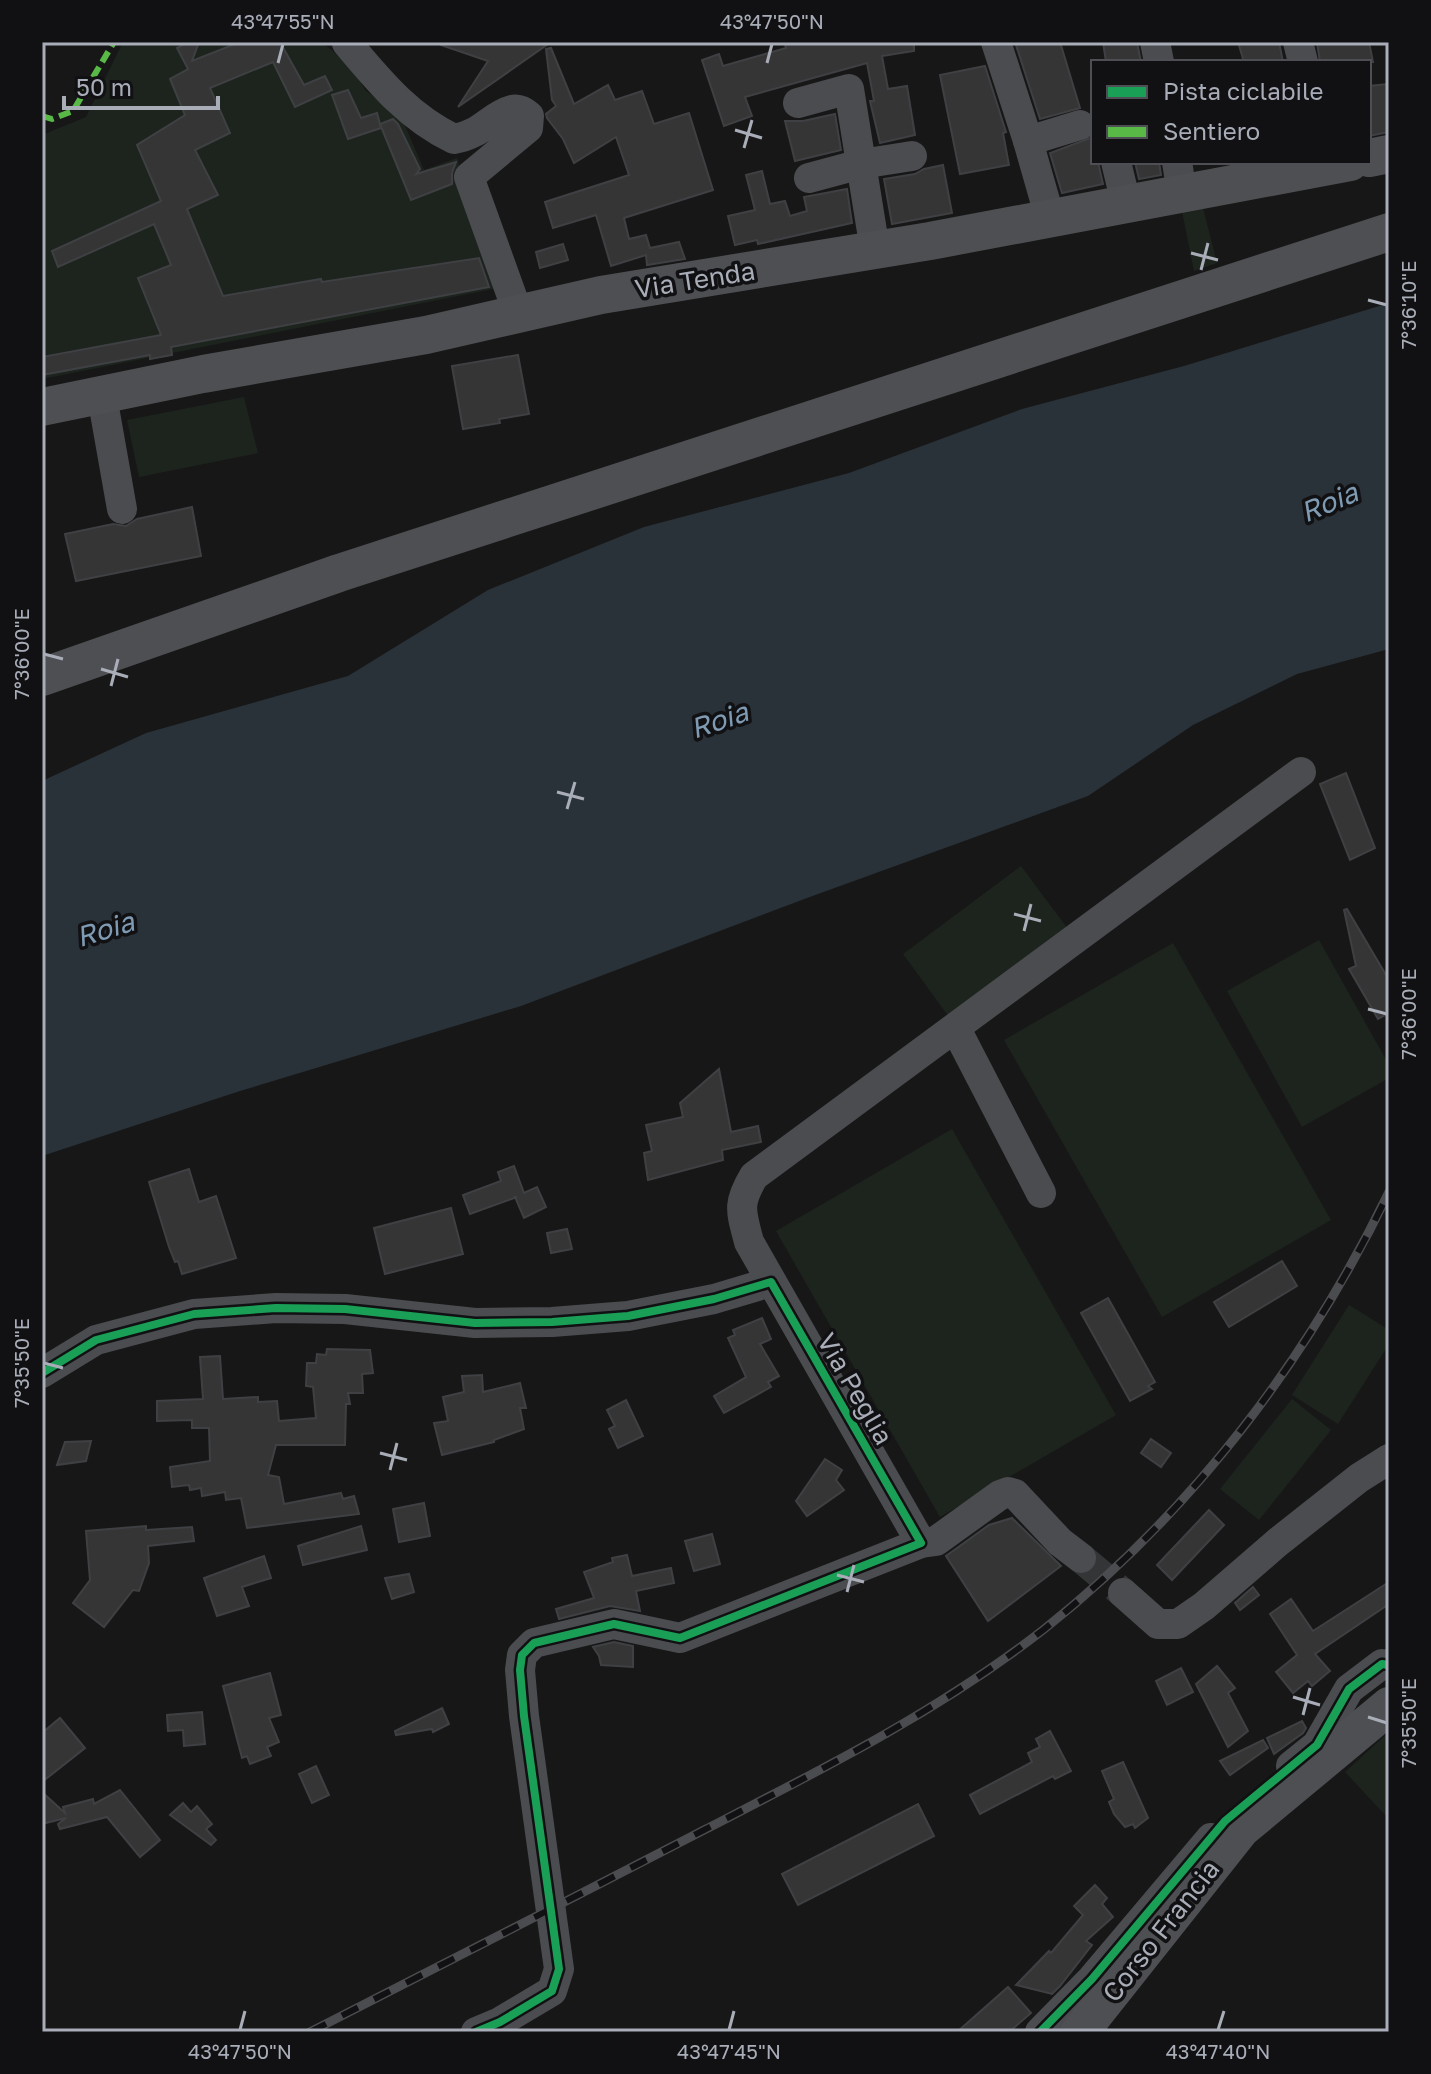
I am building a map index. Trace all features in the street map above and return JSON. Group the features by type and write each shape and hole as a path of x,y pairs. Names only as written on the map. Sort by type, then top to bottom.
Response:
{"main road":[{"name":"Via Tenda","path":"42,407 203,374 426,335 601,295 875,250 1126,203 1180,177 1325,164"},
{"path":"42,677 339,573 1389,232"},
{"path":"42,659 132,645"},
{"path":"42,694 132,645"},
{"name":"Corso Francia","path":"1080,2032 1241,1829 1389,1706"}],"street":[{"path":"996,42 1050,218"},
{"path":"347,43 411,113 454,139 471,136 512,109 521,110 529,116 528,128 469,177 518,313"},
{"path":"798,103 849,89 875,250"},
{"path":"1028,141 1080,125"},
{"path":"809,178 861,164 912,156"},
{"path":"1116,164 1126,203"},
{"path":"102,396 122,509"},
{"name":"Via Peglia","path":"921,1543 749,1242 742,1215 742,1196 754,1176 1301,772"},
{"path":"956,1029 1041,1193"},
{"path":"42,1373 96,1340 194,1314 276,1308 345,1309 475,1323 552,1322 628,1316 714,1299 771,1282"},
{"path":"1123,1593 1158,1624 1178,1624 1359,1478 1389,1459"},
{"path":"476,2032 500,2022 552,1991 559,1969 520,1670 522,1655 534,1643 614,1624 680,1638 921,1543 936,1541 1008,1492 1015,1494 1060,1542 1081,1558"},
{"path":"1040,2032 1092,1979 1225,1821 1317,1745 1349,1689 1382,1664 1389,1665"}],"shaded area":[{"path":"123,42 322,42 355,70 365,90 401,116 424,170 457,158 498,288 42,379 42,135 86,117"},
{"path":"1202,204 1217,263 1194,271 1182,211"},
{"path":"244,397 258,453 139,477 127,420"},
{"path":"1021,866 1068,929 949,1017 903,954"},
{"path":"1319,940 1389,1065 1389,1078 1302,1127 1227,991"},
{"path":"1173,943 1331,1220 1162,1317 1004,1040"},
{"path":"952,1129 1116,1415 940,1517 776,1231"},
{"path":"1349,1305 1389,1330 1389,1344 1338,1424 1292,1395"},
{"path":"1292,1399 1331,1430 1259,1520 1220,1489"},
{"path":"1389,1732 1389,1819 1345,1772"}],"water":[{"name":"Roia","path":"1389,303 1389,649 1297,674 1193,725 1088,796 521,1006 240,1091 42,1156 42,781 146,733 348,676 488,590 644,527 849,473 1022,409 1184,366"}],"building":[{"path":"188,42 199,42 192,61 240,42 280,42 304,85 325,76 332,90 295,107 273,62 210,88 230,133 195,150 218,195 187,209 223,296 321,279 322,282 479,258 489,287 171,347 172,355 150,359 150,355 42,375 42,357 161,335 138,278 171,265 154,224 58,267 52,251 161,201 137,145 185,115 170,79 188,69 177,48"},
{"path":"441,42 551,42 458,107 488,61 441,45"},
{"path":"795,42 914,42 914,51 882,56 888,89 907,86 915,135 880,143 870,101 874,101 867,63 745,97 752,116 724,126 702,60 719,54 723,66 786,48 785,45"},
{"path":"1015,42 1060,42 1080,108 1040,119"},
{"path":"1103,42 1137,42 1141,60 1106,60"},
{"path":"1238,42 1279,42 1283,60 1243,60"},
{"path":"1317,42 1369,42 1373,62 1371,60 1320,60"},
{"path":"551,48 574,104 608,85 615,100 642,91 654,124 689,113 713,190 624,218 629,239 646,235 650,248 679,242 685,259 647,265 646,255 611,266 596,215 553,228 545,202 629,175 616,137 574,163 546,114 556,106 552,100 546,49"},
{"path":"985,66 1006,132 1003,133 1009,165 960,174 940,75"},
{"path":"1388,84 1389,132 1371,136 1371,86"},
{"path":"348,90 361,118 377,113 381,128 348,139 332,95"},
{"path":"835,114 841,150 795,161 785,121 803,121"},
{"path":"393,119 420,169 416,174 456,162 452,184 411,200 380,124"},
{"path":"1091,138 1091,164 1098,164 1103,184 1062,193 1050,153"},
{"path":"1135,164 1159,164 1161,175 1139,179"},
{"path":"943,165 952,213 892,224 884,179"},
{"path":"762,171 770,204 785,201 790,216 807,211 804,197 847,189 852,223 758,244 757,240 735,245 728,216 755,210 746,175"},
{"path":"563,244 568,260 540,268 536,252"},
{"path":"518,355 529,414 463,429 452,366"},
{"path":"192,507 201,556 76,581 65,534 113,524 126,526 137,519"},
{"path":"1346,773 1375,848 1350,860 1320,784"},
{"path":"1347,909 1389,980 1389,1013 1378,1019 1349,969 1356,966 1344,910"},
{"path":"719,1069 731,1132 758,1126 761,1142 722,1150 723,1160 648,1180 644,1153 652,1151 646,1125 683,1117 680,1103"},
{"path":"514,1166 524,1193 537,1187 546,1207 524,1218 515,1198 470,1214 463,1195 501,1181 498,1172"},
{"path":"189,1169 199,1202 216,1196 236,1258 182,1274 169,1247 149,1182"},
{"path":"451,1208 463,1254 385,1274 374,1228"},
{"path":"567,1229 572,1249 551,1253 547,1233"},
{"path":"1282,1261 1297,1286 1229,1327 1214,1302"},
{"path":"1108,1298 1155,1382 1148,1386 1152,1389 1130,1401 1081,1313"},
{"path":"762,1318 771,1339 760,1344 779,1376 768,1382 771,1387 724,1413 714,1396 746,1377 728,1338 735,1335 733,1330"},
{"path":"327,1349 370,1350 373,1373 362,1374 363,1393 348,1393 350,1404 346,1404 345,1445 276,1445 268,1475 279,1477 284,1504 341,1493 343,1499 354,1496 359,1514 247,1528 241,1498 226,1500 225,1492 202,1496 201,1488 190,1490 189,1485 172,1487 170,1467 210,1461 209,1428 192,1428 192,1420 157,1421 157,1401 203,1399 200,1357 220,1356 223,1399 258,1397 258,1402 277,1401 279,1421 316,1418 313,1387 306,1386 307,1363 316,1363 317,1354 326,1355"},
{"path":"482,1375 483,1392 520,1383 526,1408 520,1408 524,1429 494,1442 442,1455 434,1423 448,1421 443,1397 464,1392 462,1376"},
{"path":"626,1400 643,1436 618,1448 609,1429 615,1426 607,1410"},
{"path":"1151,1439 1171,1453 1161,1467 1141,1453"},
{"path":"91,1441 86,1461 57,1465 65,1442"},
{"path":"825,1459 842,1470 836,1480 844,1490 807,1516 796,1501"},
{"path":"424,1503 430,1536 399,1542 393,1509"},
{"path":"1209,1510 1224,1525 1172,1580 1157,1565"},
{"path":"1012,1518 1061,1566 988,1621 946,1556 989,1525"},
{"path":"146,1526 146,1530 192,1527 194,1541 148,1546 149,1563 139,1591 133,1590 104,1627 73,1603 90,1580 86,1531"},
{"path":"361,1526 367,1550 303,1565 298,1546"},
{"path":"712,1534 720,1564 694,1571 685,1541"},
{"path":"627,1555 632,1576 671,1568 674,1583 636,1591 640,1611 610,1606 559,1619 556,1609 594,1598 584,1572 613,1562 612,1558"},
{"path":"264,1556 271,1578 242,1587 249,1606 217,1616 204,1578"},
{"path":"409,1574 414,1592 392,1599 385,1578"},
{"path":"1389,1582 1389,1604 1315,1654 1330,1671 1312,1686 1308,1681 1293,1693 1276,1672 1297,1655 1270,1614 1291,1599 1313,1631"},
{"path":"1253,1587 1259,1595 1240,1610 1235,1603"},
{"path":"614,1642 633,1646 633,1667 601,1665 593,1647"},
{"path":"1217,1666 1235,1688 1228,1693 1248,1731 1228,1747 1196,1684"},
{"path":"1181,1668 1193,1692 1167,1705 1156,1681"},
{"path":"270,1673 281,1715 269,1718 279,1742 267,1747 271,1756 250,1764 247,1756 242,1758 223,1686"},
{"path":"442,1708 449,1724 433,1732 432,1729 396,1735 395,1731"},
{"path":"202,1712 205,1744 184,1746 183,1730 168,1731 167,1715"},
{"path":"60,1718 85,1748 42,1782 42,1733"},
{"path":"1302,1721 1306,1728 1303,1733 1274,1754 1267,1738"},
{"path":"1050,1731 1071,1771 1055,1779 1053,1776 980,1814 970,1795 1032,1762 1028,1753 1040,1747 1036,1739"},
{"path":"1263,1740 1268,1748 1230,1775 1220,1761"},
{"path":"1123,1762 1148,1818 1135,1828 1133,1824 1125,1827 1114,1814 1109,1802 1114,1799 1102,1771"},
{"path":"316,1766 329,1795 312,1803 299,1774"},
{"path":"120,1790 160,1840 140,1857 107,1817 60,1829 58,1824 66,1818 42,1824 42,1792 65,1813 63,1807 93,1799 94,1804"},
{"path":"183,1803 191,1812 197,1806 212,1824 206,1829 216,1840 211,1845 170,1815"},
{"path":"918,1804 934,1836 798,1905 782,1874"},
{"path":"1095,1885 1107,1898 1102,1904 1113,1917 1086,1941 1092,1945 1060,1986 1052,1994 1016,1985 1049,1951 1051,1953 1083,1915 1074,1906"},
{"path":"1008,1987 1031,2013 1009,2032 957,2032"}],"tunnel":[{"path":"1081,1558 1123,1593"}],"railway":[{"path":"310,2032 835,1762 963,1687 1043,1630 1097,1585 1148,1536 1196,1485 1241,1430 1283,1374 1321,1315 1357,1255 1389,1192"}],"marked path":[{"path":"42,116 52,119 73,111 114,42"}],"cycle path":[{"path":"42,1373 96,1340 194,1314 276,1308 345,1309 475,1323 552,1322 628,1316 714,1299 771,1282 921,1543 680,1638 614,1624 534,1643 522,1655 520,1670 524,1716 559,1969 552,1991 500,2022 476,2032"},
{"path":"1040,2032 1092,1979 1225,1821 1317,1745 1349,1689 1382,1664 1389,1665"}]}
